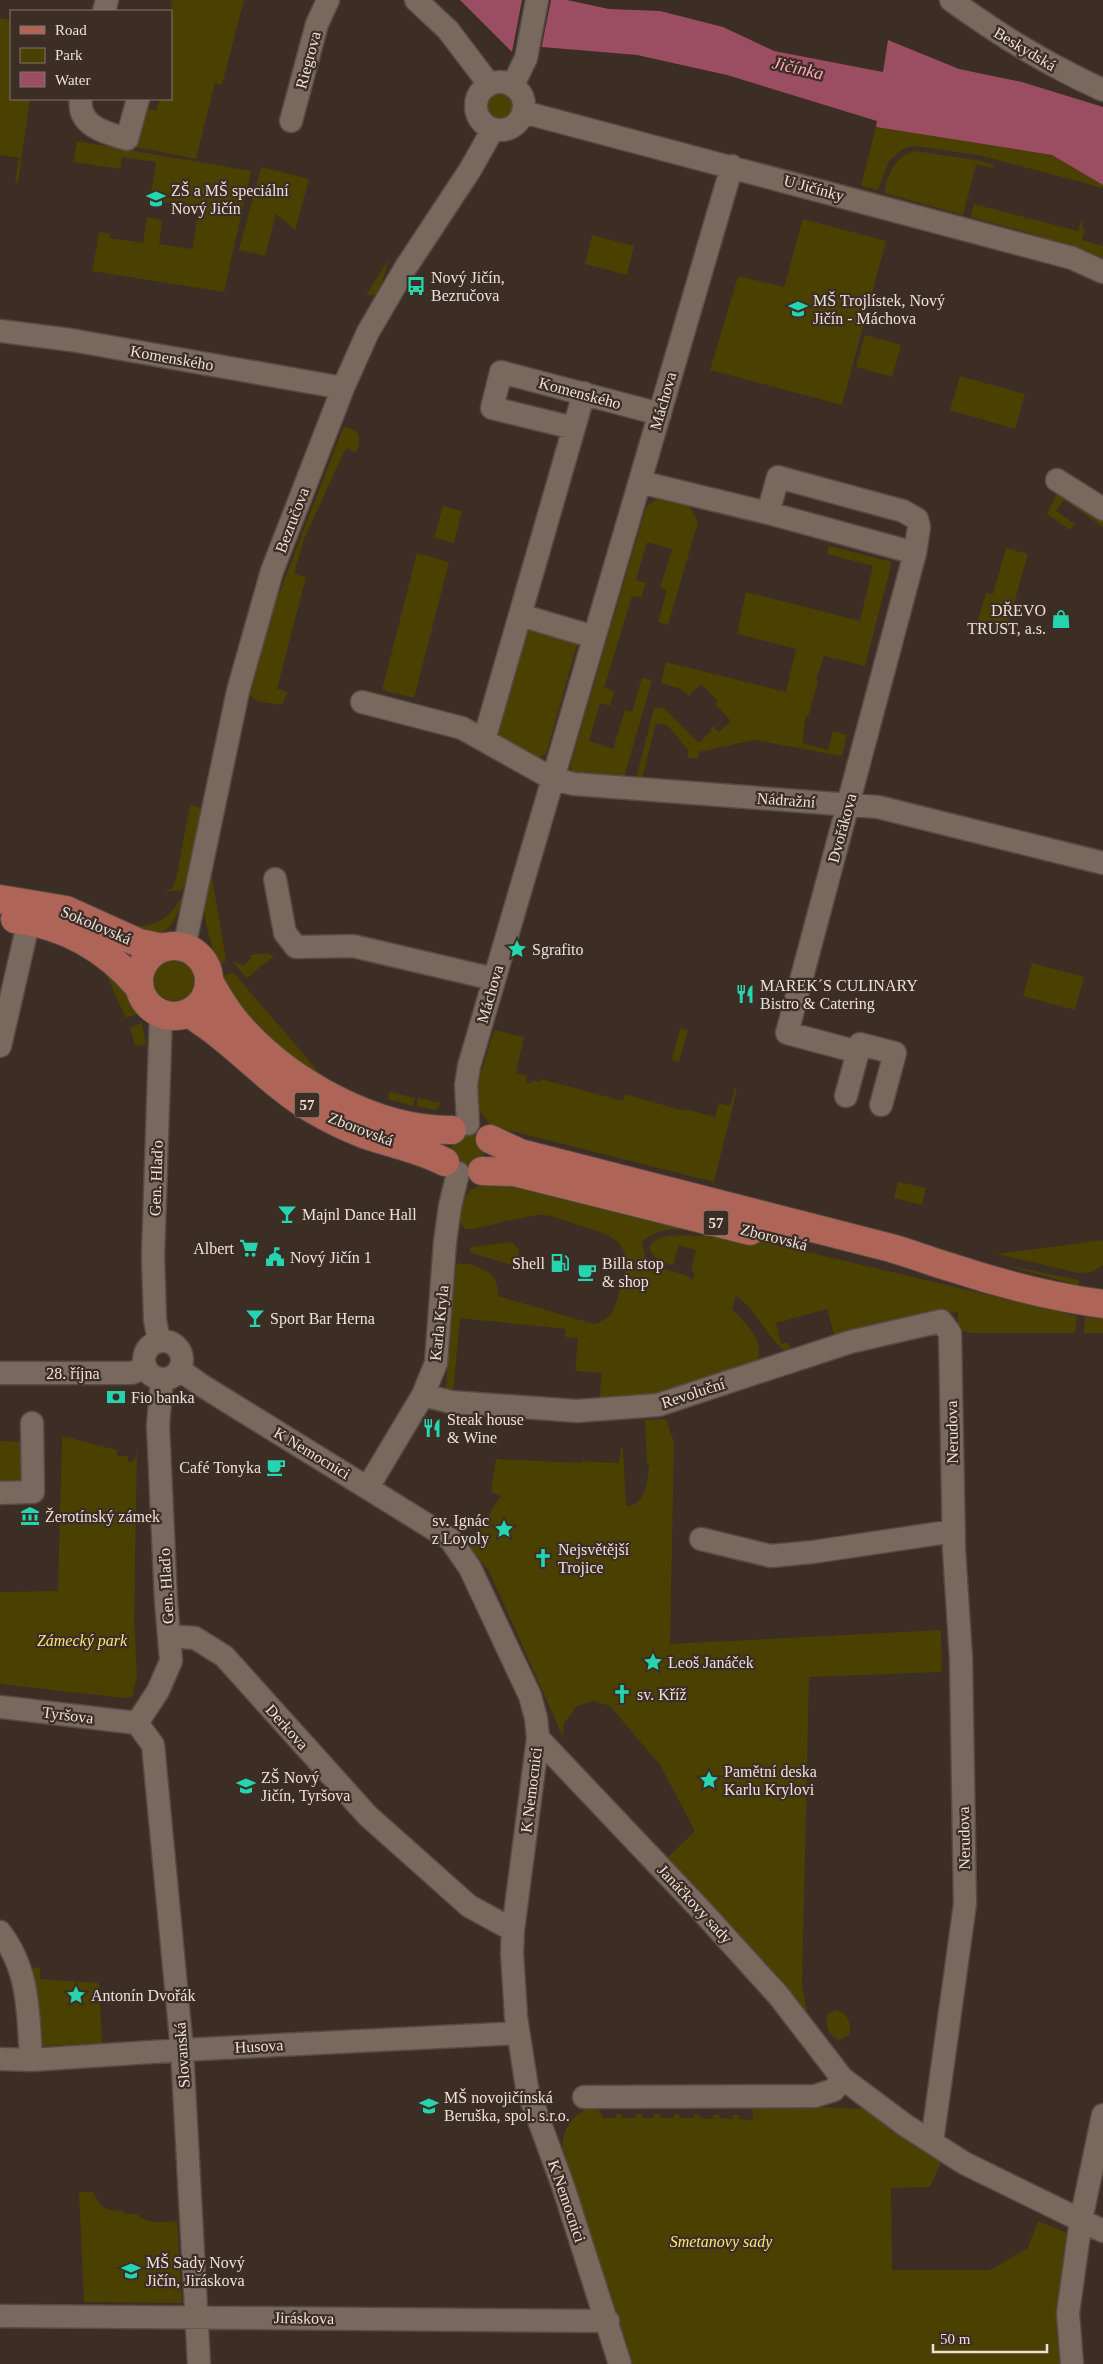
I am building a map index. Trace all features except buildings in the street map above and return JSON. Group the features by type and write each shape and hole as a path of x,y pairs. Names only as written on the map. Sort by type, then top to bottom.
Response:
{"main road":[{"name":"Sokolovská","path":"0,899 66,910 139,943 173,948"},
{"name":"Sokolovská","path":"0,917 29,920 48,925 86,941 123,967 139,987"},
{"name":"57","path":"173,948 194,952 202,960 207,970 208,981"},
{"path":"173,948 144,962 140,971 139,987 145,1001 161,1014 172,1016 188,1012 202,1002 207,992 208,981"},
{"name":"Zborovská","path":"208,981 240,1027 259,1046 300,1078 323,1093 347,1105 400,1122 429,1128 470,1131 520,1153 891,1248 952,1268 1058,1296 1103,1304"},
{"name":"Zborovská","path":"188,1012 208,1024 268,1076 314,1110 365,1134 422,1151 462,1169 514,1172 854,1257 884,1263 952,1268"},
{"path":"470,1131 492,1146 491,1158 462,1169 442,1145 470,1131"}],"street":[{"name":"Riegrova","path":"291,121 317,24 328,0"},
{"path":"416,0 448,30 489,84"},
{"path":"513,85 526,58 537,0"},
{"name":"Beskydská","path":"951,0 1026,52 1059,70 1103,90"},
{"path":"501,81 513,85 522,96 523,112 518,122 512,127 500,130 493,129 480,119 476,108 480,92 489,84 501,81"},
{"path":"81,100 80,106 84,118 100,131 127,139 138,100"},
{"name":"U Jičínky","path":"523,112 732,166 1072,258 1103,272"},
{"name":"Bezručova","path":"173,948 238,692 272,571 343,388 368,332 406,267 470,170 493,129"},
{"name":"Máchova","path":"470,1131 466,1085 469,1066 732,166"},
{"name":"Komenského","path":"0,331 71,340 343,388"},
{"name":"Komenského","path":"574,428 492,408 501,372 660,414"},
{"path":"484,740 584,393"},
{"name":"Dvořákova","path":"768,513 778,477 893,508 917,519 919,527 915,553 787,1033 858,1052 860,1044 895,1053 881,1105"},
{"path":"1057,480 1103,509"},
{"path":"640,482 768,513 915,553"},
{"path":"520,615 594,637"},
{"path":"362,702 462,728 553,779"},
{"name":"Nádražní","path":"553,779 574,784 878,808 1103,862"},
{"path":"275,879 285,933 296,947 353,946 494,979"},
{"path":"0,1046 29,920"},
{"name":"Gen. Hlaďo","path":"159,1341 155,1320 153,1256 161,1014"},
{"path":"846,1096 858,1052"},
{"name":"Karla Kryla","path":"368,1487 431,1379 438,1354 445,1242 450,1206 462,1169"},
{"name":"Revoluční","path":"423,1395 451,1402 577,1411 658,1405 850,1342 941,1322 950,1333"},
{"name":"Nerudova","path":"932,2142 965,1904 961,1658 954,1531 950,1333"},
{"name":"Gen. Hlaďo","path":"137,1723 158,1691 171,1661 158,1425 162,1372 146,1351 159,1341 172,1342 177,1346 182,1358 162,1372"},
{"name":"28. října","path":"0,1372 162,1372"},
{"name":"K Nemocnici","path":"162,1372 201,1385 444,1534 465,1557 530,1696 536,1718 538,1738 513,1930 512,1953 518,2034 527,2088 608,2321 620,2364"},
{"path":"0,1493 33,1492 32,1422"},
{"path":"701,1539 771,1556 814,1552 954,1531"},
{"name":"Derkova","path":"169,1636 195,1638 224,1656 368,1816 469,1906 513,1930"},
{"name":"Tyršova","path":"0,1707 137,1723"},
{"name":"Slovanská","path":"137,1723 153,1745 182,2050 198,2364"},
{"name":"Janáčkovy sady","path":"538,1738 778,1995 842,2078"},
{"path":"0,1932 8,1943 25,1984 31,2060"},
{"name":"Husova","path":"0,2059 31,2060 182,2050 518,2034"},
{"path":"584,2097 815,2096 834,2090 842,2078 964,2163 1103,2231"},
{"path":"1072,2364 1068,2313 1081,2220 1103,2115"},
{"name":"Jiráskova","path":"0,2316 608,2321"}],"green space":[{"path":"172,0 244,0 222,85 215,83 196,159 131,146 143,107 156,111 160,100 172,100 172,7 170,7"},
{"path":"0,18 10,20 10,100 30,100 18,183 15,182 19,158 0,155"},
{"path":"500,89 507,90 512,94 516,99 516,113 512,118 507,122 500,123 493,122 488,118 484,113 483,106 484,99 488,94 493,90"},
{"path":"876,127 1052,155 1103,185 1103,188 979,155 914,146 903,149 889,161 878,190 861,186"},
{"name":"ZŠ a MŠ speciální Nový Jičín","path":"77,141 251,171 224,292 92,271 99,232 110,234 109,238 143,243 147,217 162,220 159,244 192,249 199,208 150,200 156,162 122,157 120,169 73,162"},
{"path":"915,151 977,160 994,165 993,168 976,164 963,215 884,193 890,173 897,162 902,157"},
{"path":"261,167 309,179 295,230 276,214 265,256 239,250"},
{"path":"974,204 1078,231 1081,221 1083,221 1082,228 1085,229 1082,240 1103,246 1103,259 1029,233 971,217"},
{"name":"MŠ Trojlístek, Nový Jičín - Máchova","path":"803,219 886,241 842,405 710,370 738,276 784,287"},
{"path":"592,235 634,246 627,275 585,264"},
{"path":"389,258 379,294 366,296"},
{"path":"865,335 901,345 892,377 856,367"},
{"path":"960,376 1025,394 1015,429 950,410"},
{"path":"345,427 354,430 359,436 358,448 356,453 346,448 304,539 294,574 306,577 277,689 288,692 283,703 279,705 257,701 250,695 273,609"},
{"path":"1058,491 1103,521 1103,527 1064,500 1056,511 1075,524 1070,530 1047,514"},
{"path":"661,496 687,502 698,522 668,625 658,622 667,590 660,588 672,549 647,542 636,580 646,583 641,598 632,596 604,688 614,691 610,706 600,703 589,741 613,749 625,710 632,712 642,678 652,680 624,777 576,774 570,766 646,507"},
{"path":"443,506 462,511 454,543 434,538"},
{"path":"829,546 892,562 865,666 824,656 816,680 818,681 808,717 806,716 802,743 828,750 833,731 847,735 842,756 754,740 699,752 698,758 687,758 689,751 667,725 656,723 642,778 636,778 654,708 664,708 699,743 711,731 710,729 713,726 719,732 731,721 715,704 718,701 701,684 689,696 681,689 661,683 666,662 786,692 796,649 737,634 746,592 860,621 873,566 827,554"},
{"path":"1006,548 1028,554 1007,628 978,620 986,593 993,594"},
{"path":"417,553 449,562 414,698 382,690"},
{"path":"524,625 578,641 546,754 537,758 496,736"},
{"path":"190,805 203,808 184,886 181,890 163,892 172,888 176,879"},
{"path":"209,859 226,961 217,967 206,924 204,906"},
{"path":"185,896 178,914 163,933 157,936 129,927 158,922 168,915"},
{"path":"268,953 274,956 247,978 233,962 244,965 251,958 250,955"},
{"path":"169,956 179,956 188,960 194,966 198,980 194,994 188,1000 179,1004 169,1004 160,1000 154,994 150,985 150,975 154,966 160,960"},
{"path":"1032,963 1084,977 1075,1010 1023,996"},
{"path":"105,972 128,993 139,1014 126,1018"},
{"path":"234,973 330,1085 258,1037 220,976"},
{"path":"142,1023 146,1045 135,1046 130,1027"},
{"path":"680,1028 688,1030 679,1062 672,1060"},
{"path":"494,1030 524,1037 516,1073 527,1076 526,1082 531,1084 532,1080 540,1082 541,1079 623,1101 625,1094 684,1111 685,1109 715,1117 719,1103 730,1106 735,1088 737,1089 714,1182 492,1126 481,1113 478,1106 477,1069 482,1070"},
{"path":"389,1092 415,1098 413,1106 388,1099"},
{"path":"418,1098 441,1103 434,1110 417,1106"},
{"path":"468,1133 475,1134 480,1138 484,1143 484,1157 480,1162 475,1166 468,1167 461,1166 456,1162 452,1157 451,1150 452,1143 456,1138 461,1134"},
{"path":"499,1182 692,1230 659,1232 642,1242 645,1257 652,1265 688,1276 692,1280 695,1273 691,1271 696,1250 679,1245 673,1265 655,1258 649,1248 651,1243 658,1239 672,1236 710,1235 715,1230 1077,1316 1075,1333 970,1333 957,1330 958,1312 922,1314 835,1338 827,1309 776,1323 781,1344 788,1342 791,1350 786,1352 772,1338 750,1308 736,1296 732,1309 754,1334 759,1349 758,1357 754,1364 654,1394 599,1400 602,1373 575,1371 578,1338 565,1337 566,1329 460,1318 453,1394 446,1389 446,1386 456,1264 476,1266 490,1274 495,1281 498,1296 594,1324 605,1319 612,1312 624,1275 624,1254 621,1246 615,1240 595,1230 553,1217 544,1215 529,1216 473,1229 465,1229 457,1219 458,1211 466,1196 476,1187"},
{"path":"898,1182 926,1188 922,1205 894,1198"},
{"path":"1103,1240 1103,1265 1092,1272 1079,1273 996,1254"},
{"path":"512,1242 519,1250 519,1253 515,1261 508,1264 469,1252 471,1247"},
{"path":"1000,1264 1079,1280 1078,1285"},
{"path":"1085,1317 1103,1319 1103,1333 1084,1333"},
{"path":"666,1419 674,1443 670,1644 941,1630 942,1672 809,1677 802,1985 807,2012 775,1973 668,1857 695,1831 660,1765 610,1706 593,1701 577,1706 564,1723 563,1737 489,1571 463,1539 477,1533 501,1496 491,1492 496,1459 619,1463 621,1448 623,1448 626,1506 633,1505 642,1497 648,1477 649,1464 647,1464 645,1420"},
{"name":"Zámecký park","path":"62,1436 117,1450 117,1456 128,1456 128,1462 134,1461 137,1450 134,1621 137,1676 132,1697 124,1698 0,1684 0,1592 58,1591"},
{"path":"0,1441 23,1442 39,1500 0,1500"},
{"path":"23,1966 40,1968 40,1979 99,1983 102,2043 43,2046 37,2041"},
{"path":"836,2010 843,2013 850,2023 849,2035 840,2040 830,2033 827,2026 828,2014"},
{"name":"Smetanovy sady","path":"752,2104 867,2109 942,2160 930,2187 891,2188 892,2270 990,2270 1028,2248 1038,2221 1067,2233 1060,2319 1064,2364 629,2364 564,2164 563,2145 566,2130 575,2117 591,2106 600,2111 603,2118 615,2118 616,2114 621,2114 622,2118 636,2118 636,2114 642,2114 642,2118 653,2118 654,2114 659,2114 660,2118 674,2118 674,2114 680,2115 680,2118 694,2118 694,2115 700,2115 700,2118 713,2119 713,2115 719,2115 720,2118 733,2119 733,2115 739,2115 739,2119 753,2120"},
{"name":"MŠ Sady Nový Jičín, Jiráskova","path":"79,2192 93,2192 105,2208 124,2211 124,2214 137,2214 141,2218 156,2222 177,2221 182,2303 84,2302"}],"water":[{"name":"Jičínka","path":"460,0 567,0 609,9 660,11 723,27 774,51 883,72 888,40 959,69 1022,82 1103,107 1103,185 1052,155 876,127 877,121 727,75 637,55 542,47 512,52"}],"pier":[{"path":"522,0 551,0 541,50 517,54 512,52"}],"place":[{"name":"ZŠ a MŠ speciální Nový Jičín","path":"156,199"},
{"name":"Nový Jičín, Bezručova","path":"416,286"},
{"name":"MŠ Trojlístek, Nový Jičín - Máchova","path":"798,309"},
{"name":"DŘEVO TRUST, a.s.","path":"1061,619"},
{"name":"Sgrafito","path":"517,949"},
{"name":"MAREK´S CULINARY Bistro & Catering","path":"745,994"},
{"name":"Majnl Dance Hall","path":"287,1214"},
{"name":"Albert","path":"249,1248"},
{"name":"Nový Jičín 1","path":"275,1257"},
{"name":"Shell","path":"560,1263"},
{"name":"Billa stop & shop","path":"587,1272"},
{"name":"Sport Bar Herna","path":"255,1318"},
{"name":"Fio banka","path":"116,1397"},
{"name":"Steak house & Wine","path":"432,1428"},
{"name":"Café Tonyka","path":"276,1467"},
{"name":"Žerotínský zámek","path":"30,1516"},
{"name":"sv. Ignác z Loyoly","path":"504,1529"},
{"name":"Nejsvětější Trojice","path":"543,1558"},
{"name":"Leoš Janáček","path":"653,1662"},
{"name":"sv. Kříž","path":"622,1694"},
{"name":"Pamětní deska Karlu Krylovi","path":"709,1780"},
{"name":"ZŠ Nový Jičín, Tyršova","path":"246,1786"},
{"name":"Antonín Dvořák","path":"76,1995"},
{"name":"MŠ novojičínská Beruška, spol. s.r.o.","path":"429,2106"},
{"name":"MŠ Sady Nový Jičín, Jiráskova","path":"131,2271"}]}
